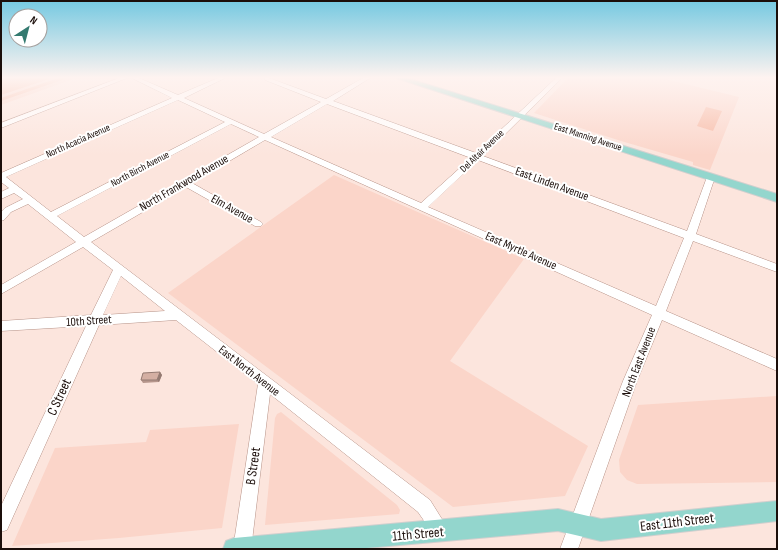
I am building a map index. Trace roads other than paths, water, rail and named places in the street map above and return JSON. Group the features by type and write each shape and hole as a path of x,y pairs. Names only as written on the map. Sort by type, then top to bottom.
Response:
{"main road":[{"name":"East Manning Avenue","path":"483,104 777,198"},
{"name":"East 11th Street","path":"578,525 601,530 777,511"},
{"name":"11th Street","path":"239,549 442,532 558,520 578,525"}],"street":[{"path":"1,126 58,104"},
{"name":"North Acacia Avenue","path":"1,177 163,104"},
{"name":"East Myrtle Avenue","path":"192,104 777,365"},
{"name":"North Frankwood Avenue","path":"1,290 322,104"},
{"name":"East Linden Avenue","path":"334,104 777,268"},
{"name":"Del Altair Avenue","path":"422,207 531,104"},
{"name":"North Birch Avenue","path":"50,216 230,122"},
{"name":"East North Avenue","path":"1,177 15,190 424,506 442,532"},
{"name":"North East Avenue","path":"569,549 630,381 658,312 677,272 711,177"},
{"name":"Elm Avenue","path":"185,183 258,224"},
{"path":"1,196 15,190"},
{"path":"1,218 8,210 28,200"},
{"name":"C Street","path":"1,524 118,270"},
{"name":"10th Street","path":"1,326 177,315"},
{"name":"B Street","path":"239,549 265,384"}]}
